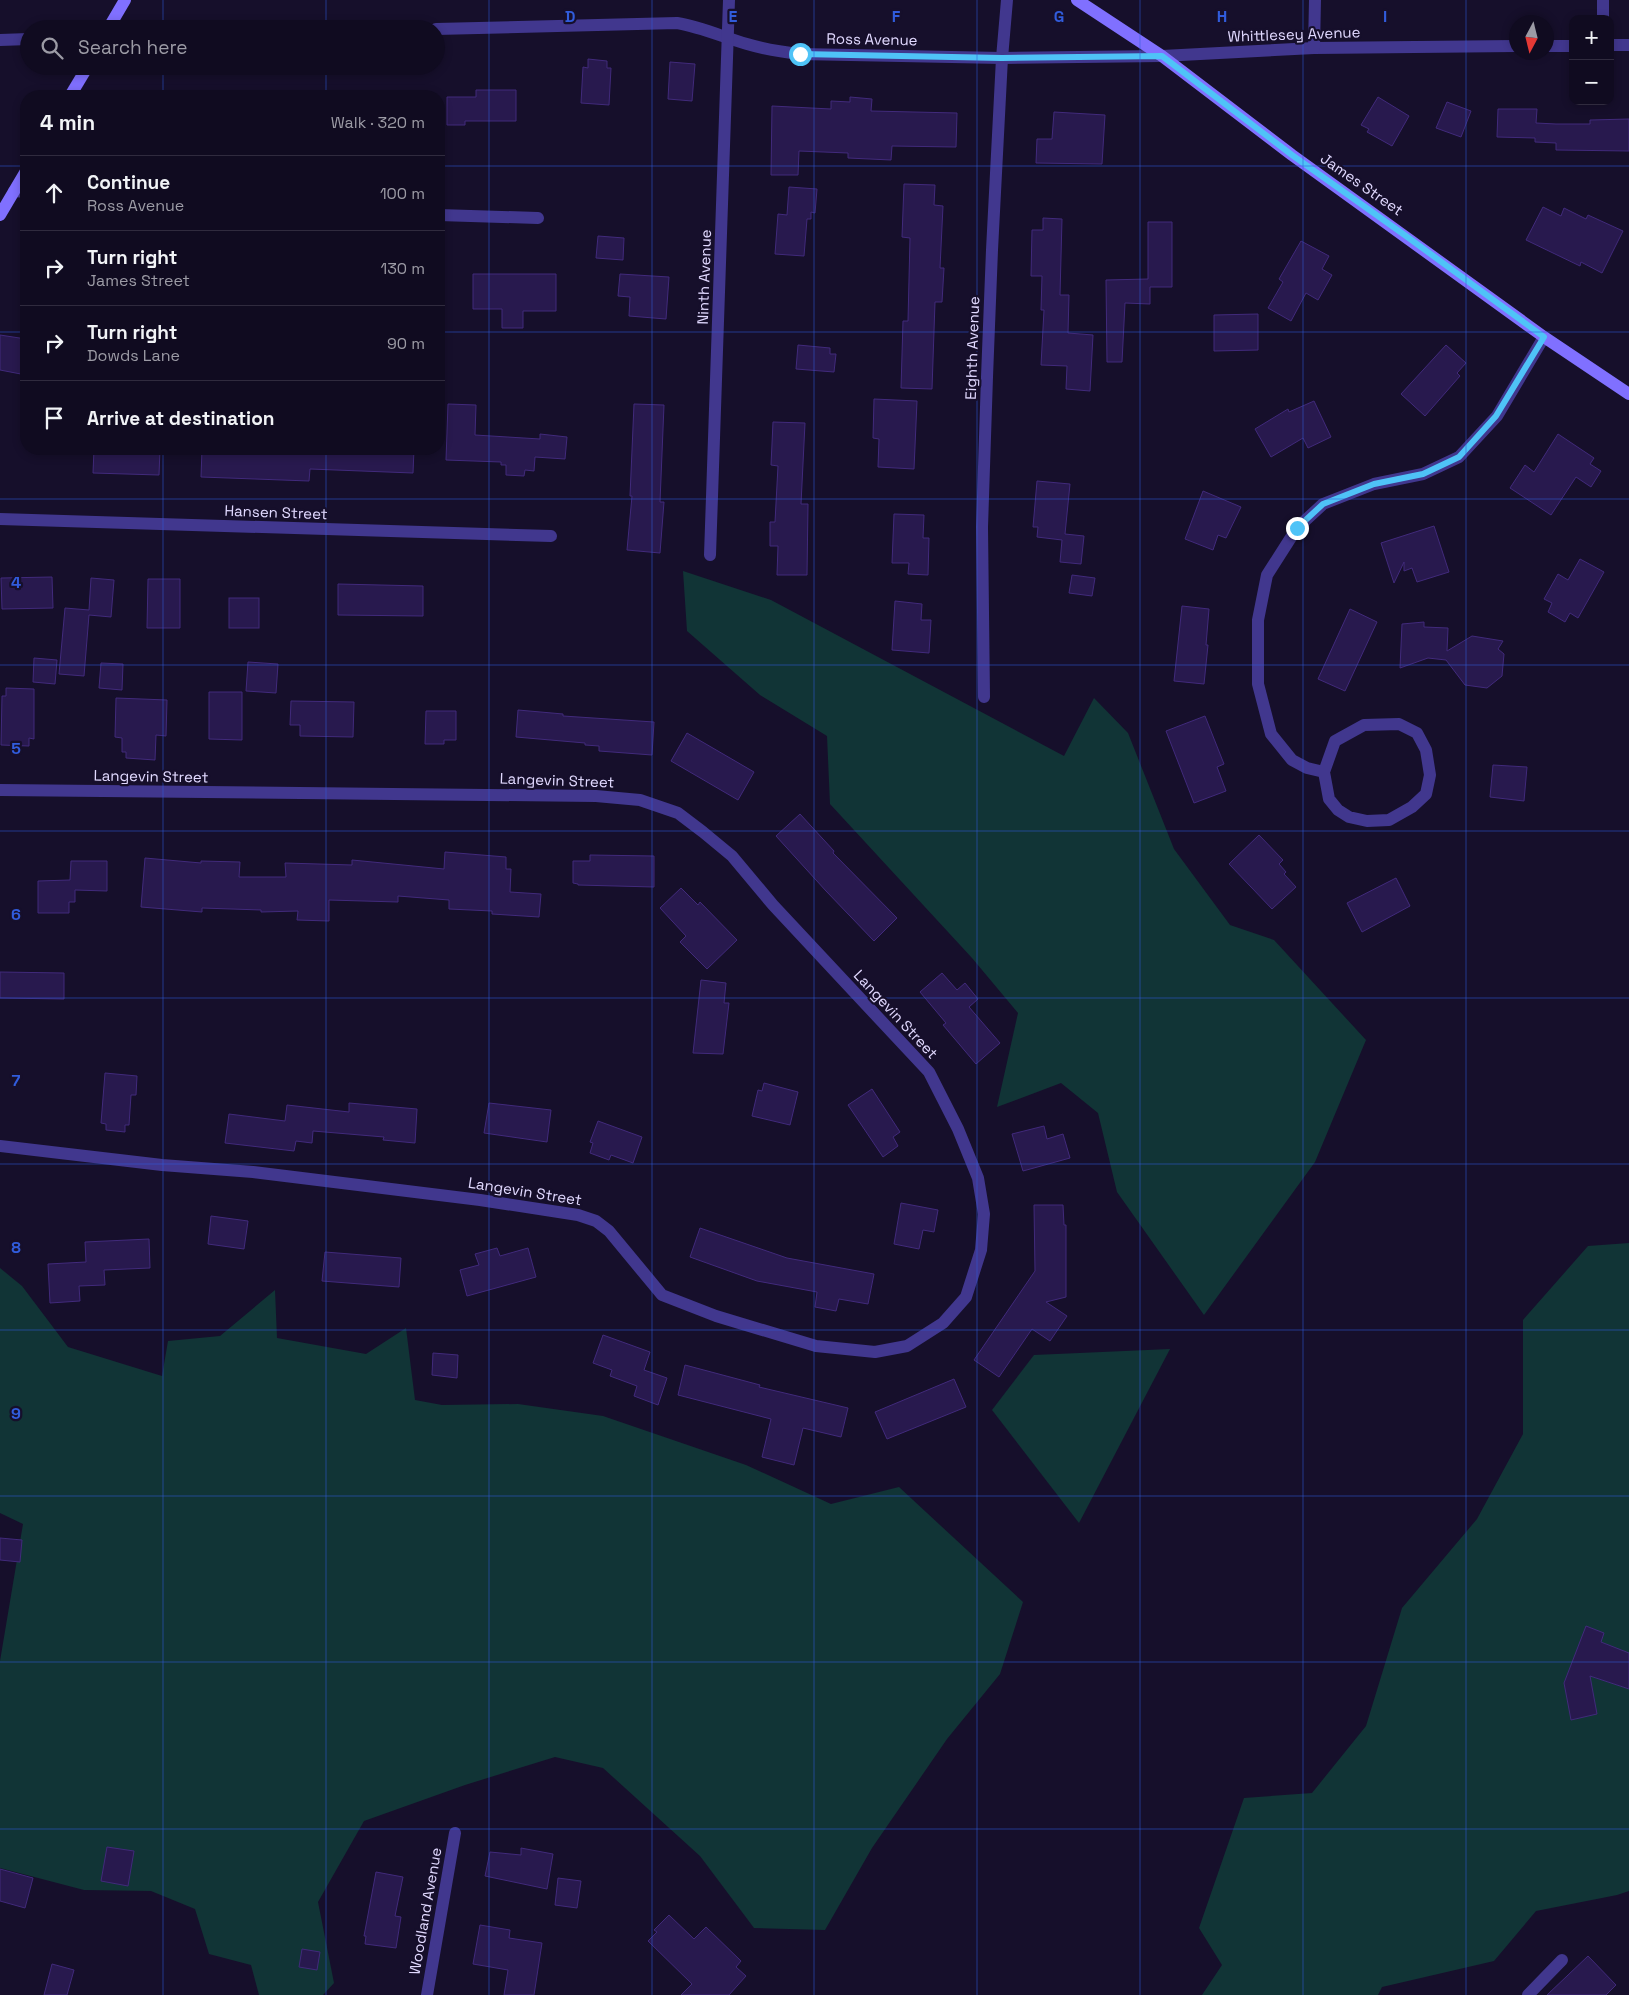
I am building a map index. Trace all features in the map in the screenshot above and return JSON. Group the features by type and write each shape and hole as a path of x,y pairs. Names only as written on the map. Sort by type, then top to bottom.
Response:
{"main road":[{"path":"113,20 124,0"},
{"name":"James Street","path":"1076,0 1162,56 1292,155 1544,337 1629,394"},
{"path":"74,90 83,75"},
{"path":"0,215 20,192"}],"street":[{"name":"Ninth Avenue","path":"710,555 729,0"},
{"name":"Eighth Avenue","path":"984,697 982,527 992,250 1002,58 1007,0"},
{"path":"1314,48 1315,0"},
{"path":"1603,0 1603,15"},
{"name":"Ross Avenue","path":"445,29 677,23 698,26 769,50 800,54 1002,58 1162,56"},
{"path":"0,40 20,39"},
{"path":"1614,46 1629,45"},
{"name":"Whittlesey Avenue","path":"1162,56 1314,48 1509,46"},
{"path":"1554,46 1569,46"},
{"path":"445,215 538,218"},
{"path":"1324,772 1307,768 1292,760 1270,734 1258,684 1258,620 1267,575 1297,528 1323,504 1374,484 1423,474 1459,457 1496,416 1544,337"},
{"name":"Hansen Street","path":"0,519 550,536"},
{"path":"1399,724 1417,734 1426,750 1430,775 1426,794 1412,808 1389,820 1367,821 1348,817 1328,799 1324,772 1335,742 1364,725 1399,724"},
{"name":"Langevin Street","path":"0,790 596,796 640,800 678,813 732,856 780,912 928,1072 958,1129 978,1178 984,1214 981,1250 966,1297 943,1323 907,1346 876,1352 816,1346 716,1316 662,1295 609,1231 596,1221 578,1215 480,1200 253,1172 162,1165 0,1146"},
{"name":"Woodland Avenue","path":"427,1995 455,1833"},
{"path":"1528,1995 1562,1960"}],"green space":[{"path":"683,571 771,600 1064,756 1094,698 1128,733 1174,849 1230,925 1274,940 1366,1040 1315,1162 1204,1315 1117,1192 1098,1113 1061,1083 997,1107 1018,1013 972,958 830,804 827,736 760,695 687,631"},
{"path":"1629,1243 1629,1891 1536,1911 1494,1961 1382,1987 1378,1995 1202,1995 1222,1965 1199,1928 1244,1798 1312,1793 1366,1726 1402,1608 1477,1519 1523,1434 1523,1320 1588,1246"},
{"path":"0,1268 22,1286 68,1347 162,1376 168,1341 220,1336 275,1290 277,1338 366,1354 406,1328 415,1400 442,1405 518,1404 603,1416 746,1465 831,1504 899,1487 1023,1602 1000,1674 947,1739 872,1848 825,1930 754,1928 700,1856 603,1768 555,1757 465,1785 364,1821 318,1902 334,1983 323,1995 259,1995 251,1965 209,1954 195,1909 151,1891 84,1890 0,1868 0,1661 23,1524 0,1513"},
{"path":"1170,1349 1079,1523 992,1410 1034,1355"}],"building":[{"path":"588,59 607,61 607,68 611,68 609,105 581,103 583,67 588,68"},
{"path":"670,62 695,64 692,101 668,99"},
{"path":"476,90 516,90 516,121 465,121 465,125 447,125 447,97 476,97"},
{"path":"850,97 872,99 871,111 957,113 956,147 892,146 891,160 848,158 848,153 799,151 798,175 771,175 772,106 831,109 831,101 850,102"},
{"path":"1378,97 1409,116 1392,146 1367,132 1369,129 1361,125"},
{"path":"1447,102 1471,111 1461,137 1436,128"},
{"path":"1498,109 1537,109 1536,123 1590,124 1590,120 1629,119 1629,151 1556,150 1556,143 1535,142 1535,138 1497,137"},
{"path":"1054,112 1105,115 1102,164 1036,163 1037,139 1052,139"},
{"path":"904,184 935,185 934,205 943,206 940,268 944,268 942,302 935,302 932,389 901,388 903,321 908,321 910,238 902,237"},
{"path":"789,187 817,189 815,213 811,212 811,219 807,219 804,256 775,254 778,214 787,215"},
{"path":"1543,207 1561,216 1564,208 1586,219 1588,215 1623,231 1602,273 1581,262 1580,266 1526,240"},
{"path":"1043,218 1062,219 1060,295 1069,295 1068,333 1093,335 1090,391 1066,389 1067,366 1041,365 1044,310 1041,310 1042,276 1031,276 1032,230 1043,230"},
{"path":"1148,222 1172,222 1172,287 1150,287 1150,304 1125,303 1122,362 1107,362 1106,280 1148,279"},
{"path":"598,236 624,238 623,260 596,258"},
{"path":"1301,241 1329,256 1322,269 1332,275 1318,300 1306,293 1291,321 1268,308 1283,282 1279,279"},
{"path":"473,274 556,274 556,311 523,311 523,328 502,328 502,309 473,309"},
{"path":"620,274 669,277 666,319 629,316 630,297 618,296"},
{"path":"1258,314 1258,350 1214,351 1214,315"},
{"path":"0,335 20,338 20,374 0,370"},
{"path":"798,345 830,348 830,354 836,354 834,372 796,369"},
{"path":"1446,345 1466,363 1457,373 1460,376 1425,416 1401,394"},
{"path":"874,399 917,401 914,469 878,467 879,439 873,438"},
{"path":"1314,401 1331,437 1308,448 1303,438 1271,457 1255,429 1288,409 1289,412"},
{"path":"448,404 476,405 475,435 540,439 540,434 567,437 565,459 535,457 534,471 525,470 524,476 506,475 506,465 501,465 501,462 446,460"},
{"path":"634,404 664,405 660,502 664,502 660,553 627,550 632,496 630,496"},
{"path":"773,422 805,423 801,504 808,504 807,575 777,575 778,546 770,546 770,522 775,522 778,466 771,465"},
{"path":"1558,434 1594,458 1590,464 1601,471 1591,487 1576,477 1551,515 1510,488 1525,465 1534,472"},
{"path":"94,455 160,455 159,475 93,473"},
{"path":"202,455 414,455 413,473 310,469 309,481 201,477"},
{"path":"1037,481 1070,484 1065,534 1084,536 1081,564 1060,562 1062,540 1037,537 1038,527 1033,527"},
{"path":"1203,491 1241,507 1226,538 1218,535 1213,550 1185,539"},
{"path":"894,514 924,515 923,538 929,538 928,575 908,574 909,563 892,563"},
{"path":"1434,526 1449,572 1417,582 1412,568 1404,571 1404,562 1394,583 1381,543"},
{"path":"1580,559 1604,572 1578,618 1570,613 1565,622 1548,612 1552,603 1544,599 1558,574 1568,580"},
{"path":"1072,575 1095,578 1092,596 1069,593"},
{"path":"52,577 53,608 2,609 1,578"},
{"path":"91,578 114,580 111,617 89,615 84,676 59,674 65,608 89,610"},
{"path":"148,579 180,579 180,628 147,628"},
{"path":"338,584 423,586 423,616 338,615"},
{"path":"229,598 259,598 259,628 229,628"},
{"path":"895,601 922,604 921,620 931,620 929,653 892,650"},
{"path":"1182,606 1209,609 1204,684 1174,681"},
{"path":"1350,609 1377,622 1345,691 1318,679"},
{"path":"1424,622 1424,627 1448,628 1447,651 1472,636 1503,641 1498,649 1504,654 1502,676 1487,688 1465,685 1446,660 1428,658 1400,668 1402,624"},
{"path":"34,658 57,660 55,684 33,682"},
{"path":"248,662 278,664 276,693 246,691"},
{"path":"101,663 123,664 122,690 99,688"},
{"path":"6,688 34,689 34,739 29,738 29,746 1,745 2,696 6,696"},
{"path":"209,692 242,692 242,740 209,739"},
{"path":"116,698 167,700 166,736 156,735 155,760 126,758 126,752 122,752 122,738 115,737"},
{"path":"291,701 354,702 353,737 300,736 300,725 290,725"},
{"path":"518,710 563,714 563,716 654,722 652,755 599,751 599,746 585,745 585,743 516,737"},
{"path":"426,711 456,711 456,740 444,740 444,744 425,744"},
{"path":"1205,716 1224,764 1217,767 1226,791 1194,803 1166,731"},
{"path":"687,733 754,772 738,800 671,761"},
{"path":"1493,765 1527,767 1524,801 1490,797"},
{"path":"800,814 834,851 833,853 897,918 874,941 776,836"},
{"path":"1259,835 1283,860 1279,864 1286,872 1284,874 1296,887 1272,909 1229,864"},
{"path":"445,852 506,857 506,869 511,869 510,892 541,894 539,917 492,914 492,911 449,909 449,900 398,896 398,902 329,900 329,921 297,920 298,911 261,912 261,910 202,908 202,912 141,907 145,858 201,863 201,861 240,862 239,877 286,877 285,863 352,865 352,860 444,869"},
{"path":"590,855 654,856 654,887 578,885 573,883 573,861 590,861"},
{"path":"71,861 107,861 107,891 75,890 75,902 69,902 69,913 38,913 38,881 70,880"},
{"path":"1396,878 1410,906 1362,932 1347,903"},
{"path":"681,888 698,905 700,902 737,940 707,969 680,942 686,936 660,908"},
{"path":"0,972 64,973 64,999 0,998"},
{"path":"942,973 957,990 965,983 978,999 969,1007 1000,1043 976,1064 943,1025 946,1023 920,992"},
{"path":"701,980 726,983 724,1003 729,1003 723,1054 693,1053"},
{"path":"105,1073 137,1076 136,1095 131,1095 129,1125 125,1125 125,1132 106,1130 106,1124 101,1123"},
{"path":"764,1083 798,1092 790,1125 752,1116 758,1090 762,1091"},
{"path":"872,1089 900,1132 893,1137 898,1146 883,1157 848,1105"},
{"path":"349,1103 417,1109 415,1143 383,1140 384,1137 313,1131 312,1143 296,1141 294,1151 225,1143 229,1114 285,1121 287,1105 349,1112"},
{"path":"489,1103 551,1110 547,1142 484,1133"},
{"path":"598,1121 642,1137 633,1163 611,1155 609,1160 590,1153 593,1143 590,1142"},
{"path":"1044,1126 1047,1139 1063,1134 1070,1158 1023,1171 1012,1134"},
{"path":"901,1203 938,1210 934,1232 923,1230 919,1249 894,1244"},
{"path":"1034,1205 1063,1205 1064,1225 1066,1225 1066,1297 1046,1302 1067,1316 1050,1341 1032,1329 999,1377 974,1360 1035,1271"},
{"path":"211,1216 248,1221 244,1249 208,1244"},
{"path":"700,1228 787,1258 874,1274 868,1304 839,1299 836,1311 815,1307 817,1292 757,1281 690,1257"},
{"path":"149,1239 150,1268 104,1270 105,1285 79,1286 80,1301 50,1303 48,1264 86,1262 85,1242"},
{"path":"497,1248 500,1256 528,1248 536,1277 467,1296 460,1270 479,1265 475,1254"},
{"path":"325,1252 401,1258 399,1287 322,1281"},
{"path":"603,1335 650,1352 644,1370 667,1378 658,1405 634,1396 637,1386 610,1376 612,1370 593,1363"},
{"path":"433,1353 458,1355 457,1378 432,1375"},
{"path":"685,1365 760,1385 759,1387 848,1408 841,1437 803,1428 794,1465 762,1457 771,1419 678,1395"},
{"path":"954,1379 966,1407 887,1439 875,1412"},
{"path":"0,1538 22,1540 20,1562 0,1560"},
{"path":"1586,1626 1604,1633 1601,1642 1629,1653 1629,1689 1590,1676 1597,1714 1571,1720 1564,1683"},
{"path":"107,1847 134,1851 128,1886 101,1881"},
{"path":"521,1848 553,1854 547,1889 485,1876 490,1852 521,1855"},
{"path":"0,1869 33,1878 25,1908 0,1901"},
{"path":"376,1872 403,1877 395,1916 401,1917 396,1948 365,1944 366,1936 364,1936"},
{"path":"558,1878 581,1881 577,1908 555,1905"},
{"path":"669,1915 694,1939 706,1927 741,1961 736,1967 746,1976 729,1995 681,1995 692,1984 648,1941 657,1932 654,1930"},
{"path":"480,1925 510,1930 509,1938 542,1943 534,1995 504,1995 508,1970 473,1964"},
{"path":"302,1949 320,1952 317,1970 299,1967"},
{"path":"1588,1956 1616,1985 1606,1995 1547,1995"},
{"path":"52,1964 74,1970 67,1995 44,1995"}],"route":[{"path":"800,54 1002,58 1162,56 1292,155 1544,337 1496,416 1459,457 1423,474 1374,484 1323,504 1297,528"}]}
